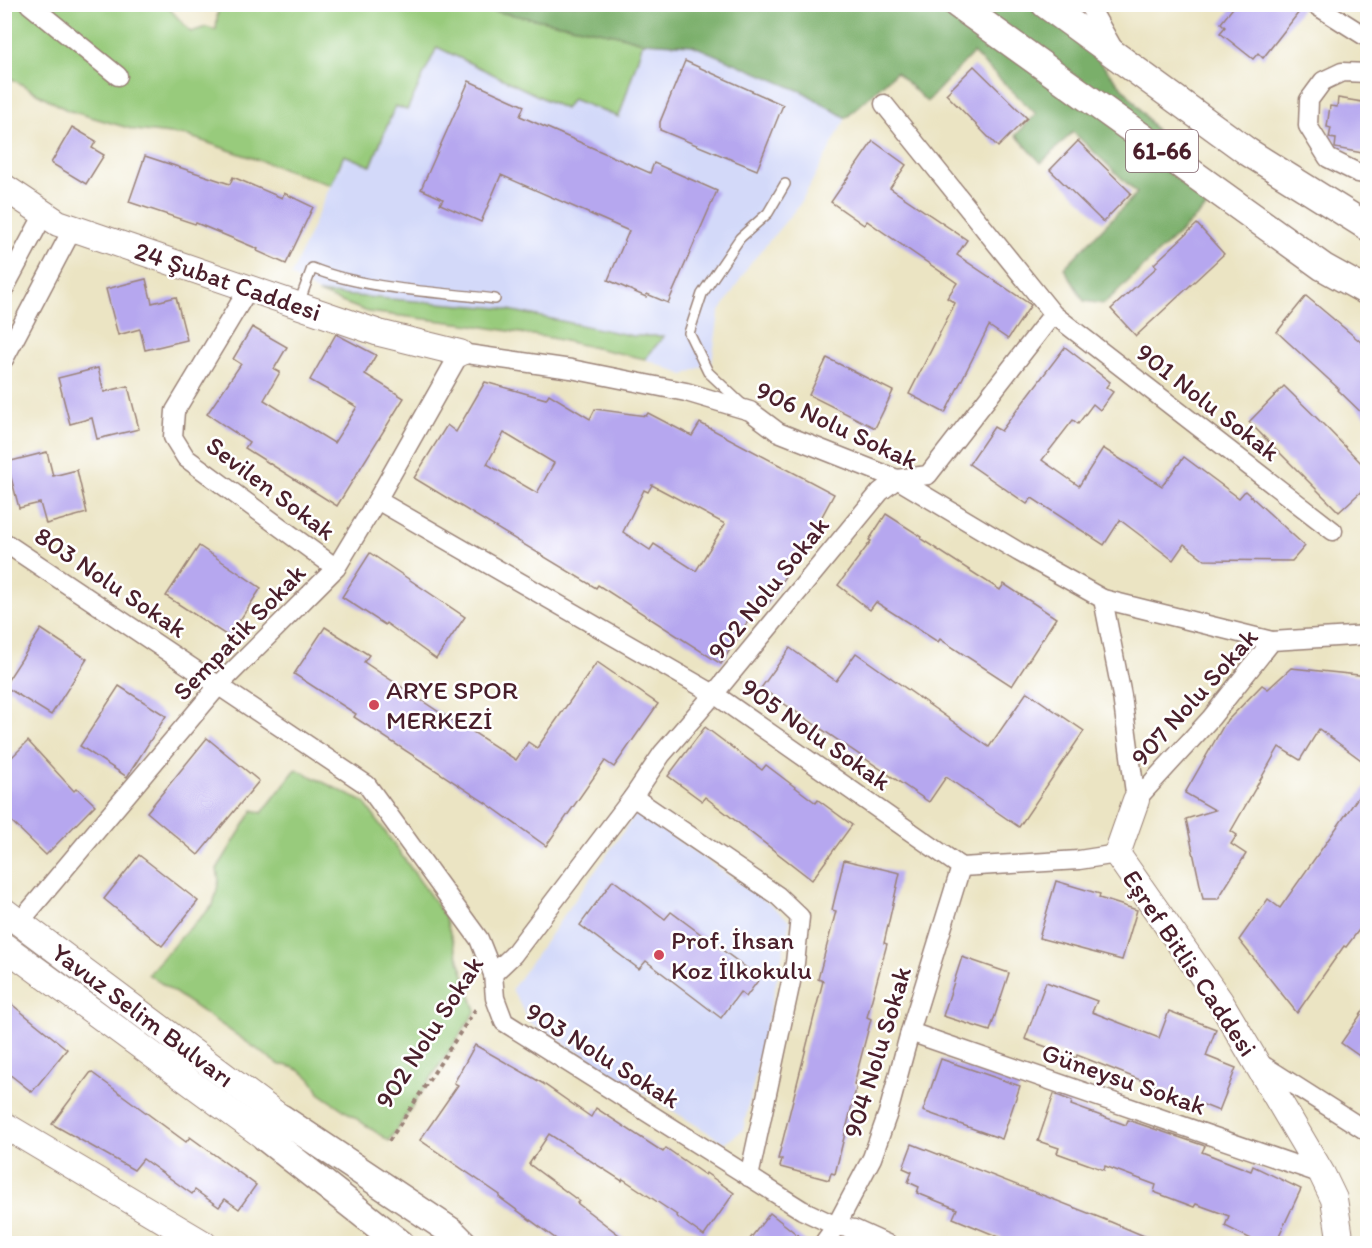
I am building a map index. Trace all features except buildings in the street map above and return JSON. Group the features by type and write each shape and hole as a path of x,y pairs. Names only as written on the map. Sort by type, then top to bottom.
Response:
{"main road":[{"name":"61-66","path":"1045,4 1248,152 1364,225"},
{"name":"61-66","path":"957,5 1323,267 1368,292"},
{"name":"61-66","path":"1215,191 1298,260 1368,309"},
{"path":"274,1134 378,1244"},
{"path":"274,1134 401,1244"},
{"path":"274,1134 436,1244"},
{"path":"274,1134 452,1232 465,1244"}],"street":[{"path":"29,4 118,76"},
{"path":"1088,4 1118,57"},
{"path":"1314,4 1368,38"},
{"path":"1368,73 1342,72 1323,81 1309,100 1308,126 1328,158 1358,173 1368,175"},
{"path":"884,104 1053,314 928,476 897,479"},
{"name":"24 Şubat Caddesi","path":"4,187 58,224 380,333 460,353"},
{"path":"4,289 44,214"},
{"path":"4,359 73,228"},
{"name":"Sevilen Sokak","path":"249,288 175,411 173,436 186,458 336,568"},
{"name":"901 Nolu Sokak","path":"1053,314 1333,531"},
{"name":"906 Nolu Sokak","path":"460,353 571,369 686,392 750,411 778,432 897,479 1019,552 1103,598 1272,641"},
{"name":"Sempatik Sokak","path":"12,917 219,685 336,568 460,353"},
{"name":"902 Nolu Sokak","path":"493,974 513,955 633,797 662,754 880,492 897,479"},
{"name":"905 Nolu Sokak","path":"377,500 714,694 960,867"},
{"name":"803 Nolu Sokak","path":"4,542 219,685"},
{"name":"Eşref Bitlis Caddesi","path":"1103,598 1122,696 1136,800 1117,855 1220,1001 1322,1174 1334,1199 1341,1244"},
{"name":"907 Nolu Sokak","path":"1136,800 1211,718 1272,641 1368,635"},
{"name":"903 Nolu Sokak","path":"219,685 367,785 479,939 493,974 495,998 504,1022 802,1210 836,1226 854,1229 887,1244"},
{"path":"633,797 778,896 800,917 795,963 749,1177"},
{"path":"960,867 1079,860 1117,855"},
{"name":"904 Nolu Sokak","path":"823,1244 836,1226 872,1158 888,1113 960,867"},
{"name":"Yavuz Selim Bulvarı","path":"12,917 274,1134"},
{"name":"Yavuz Selim Bulvarı","path":"6,950 274,1134"},
{"name":"Güneysu Sokak","path":"910,1032 1322,1174"},
{"path":"1256,1061 1368,1132"},
{"path":"4,1125 204,1244"}],"lane":[{"path":"750,411 708,372 689,333 702,294 740,238 768,213 786,183"},
{"path":"298,305 312,268 331,276 381,285 495,299"}],"path":[{"name":"902 Nolu Sokak","path":"389,1141 476,1011 493,974"}],"shaded area":[{"path":"461,5 643,42 692,45 805,93 846,118 800,204 750,264 719,313 712,362 684,375 645,359 551,338 466,324 368,312 318,293 291,276 344,154 437,47"},
{"name":"Prof. İhsan Koz İlkokulu","path":"637,812 771,905 790,921 743,1130 725,1143 529,1022 512,989"}],"green space":[{"path":"5,5 166,5 191,32 206,27 216,30 218,9 212,5 461,5 614,34 643,42 619,117 572,99 565,109 437,47 407,110 395,106 371,166 344,155 331,185 188,136 135,130 67,110 5,75"},
{"path":"461,5 1050,5 1133,100 1211,203 1104,304 1084,301 1064,268 1137,193 1073,132 1041,163 1016,135 1036,114 973,53 927,102 896,72 846,118 805,93 692,45 643,42 614,34"},
{"path":"318,293 499,308 633,336 664,336 645,359 551,338 466,324 368,312"},
{"path":"296,769 364,802 444,915 476,1011 389,1141 319,1093 304,1073 292,1067 280,1065 148,974 213,905 219,881 217,869 253,810 262,813"}],"place":[{"name":"ARYE SPOR MERKEZİ","path":"374,705"},
{"name":"Prof. İhsan Koz İlkokulu","path":"659,955"}]}
